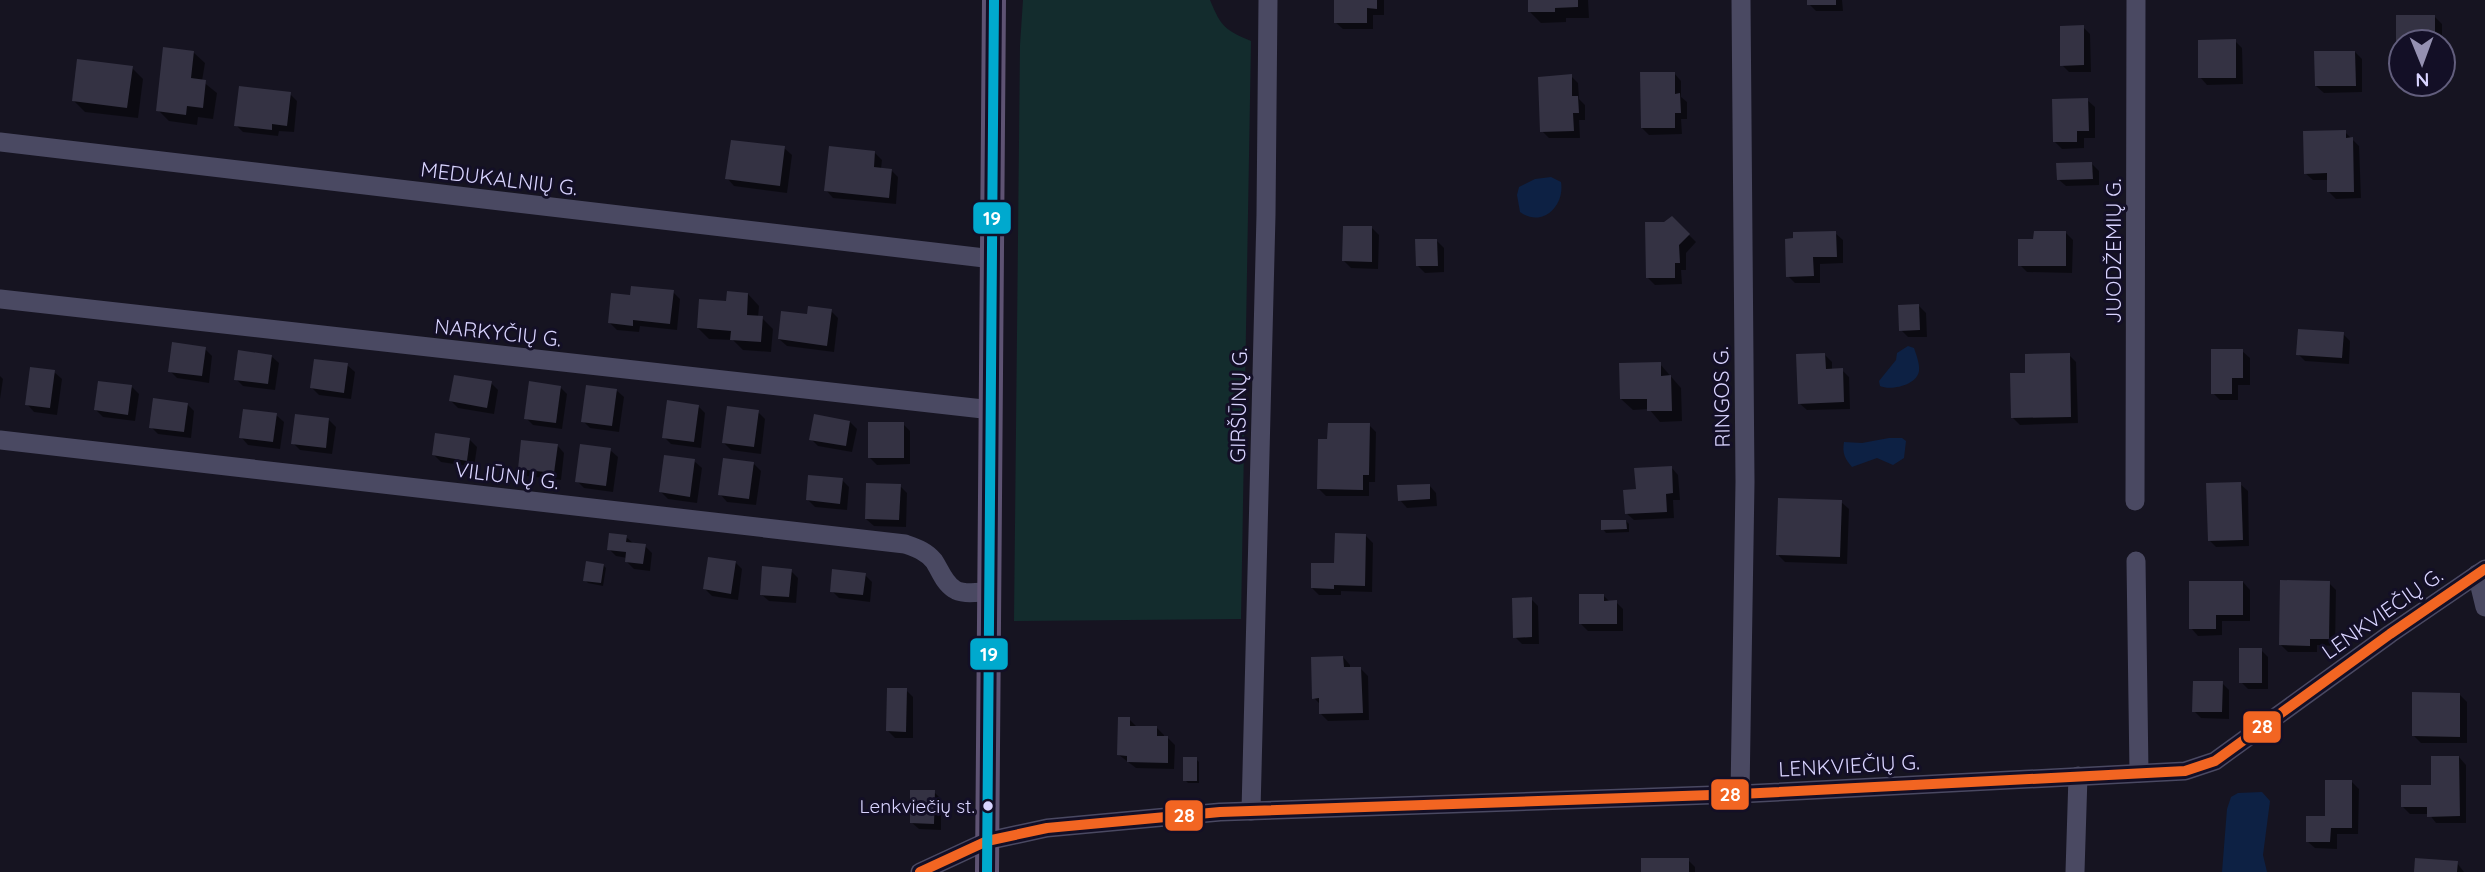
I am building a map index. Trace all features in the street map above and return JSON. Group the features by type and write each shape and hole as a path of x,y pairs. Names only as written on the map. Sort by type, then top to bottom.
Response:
{"main road":[{"path":"987,872 994,0"}],"street":[{"name":"GIRŠŪNŲ G.","path":"1251,811 1266,215 1268,0"},
{"name":"RINGOS G.","path":"1740,794 1745,482 1741,0"},
{"name":"JUODŽEMIŲ G.","path":"2136,0 2136,501"},
{"name":"MEDUKALNIŲ G.","path":"0,142 993,259"},
{"name":"NARKYČIŲ G.","path":"0,299 992,410"},
{"name":"VILIŪNŲ G.","path":"0,440 905,544 923,551 933,560 954,590 988,592"},
{"path":"2136,561 2139,773"},
{"name":"LENKVIEČIŲ G.","path":"920,872 987,841 1047,828 1251,811 1740,794 2185,771 2215,761 2481,571"},
{"path":"2481,571 2485,607"},
{"path":"2076,872 2078,776"}],"green space":[{"path":"1023,0 1210,0 1225,27 1251,41 1241,619 1014,621 1020,45"}],"water":[{"path":"1551,177 1561,182 1561,191 1555,207 1536,218 1520,212 1517,195 1519,187 1535,179"},
{"path":"1908,346 1914,348 1917,356 1917,376 1903,386 1880,386 1879,381 1896,360 1897,353"},
{"path":"1902,438 1906,441 1904,458 1893,465 1877,458 1852,467 1846,458 1844,442 1862,443"},
{"path":"2262,792 2270,801 2263,855 2267,872 2222,872 2227,809 2231,797 2238,793"}],"building":[{"path":"1334,0 1377,0 1377,9 1367,8 1367,23 1334,23"},
{"path":"1528,0 1578,0 1578,7 1555,8 1555,12 1528,12"},
{"path":"1807,0 1836,0 1836,5 1807,5"},
{"path":"2396,15 2435,15 2435,28 2396,28"},
{"path":"2084,25 2084,65 2060,66 2060,26"},
{"path":"2236,39 2236,78 2198,78 2198,40"},
{"path":"163,47 194,51 191,78 206,80 203,108 187,106 186,115 156,111"},
{"path":"2314,51 2355,51 2356,86 2315,86"},
{"path":"77,59 133,66 127,108 72,101"},
{"path":"1640,72 1675,72 1675,94 1680,93 1681,113 1675,113 1675,128 1641,128"},
{"path":"1572,74 1572,96 1578,96 1579,113 1573,113 1574,131 1540,132 1538,77"},
{"path":"239,86 291,92 287,126 272,124 272,130 234,126"},
{"path":"2088,98 2089,131 2077,131 2077,142 2053,142 2052,99"},
{"path":"2346,130 2346,138 2353,137 2354,192 2327,192 2327,173 2304,174 2303,131"},
{"path":"731,140 785,146 780,186 725,179"},
{"path":"829,146 875,151 874,167 892,169 889,198 824,191"},
{"path":"2092,162 2093,179 2057,180 2056,163"},
{"path":"1672,216 1690,234 1679,245 1680,263 1675,263 1675,278 1646,278 1645,222 1664,222"},
{"path":"1343,226 1372,226 1372,262 1342,261"},
{"path":"1836,231 1837,257 1813,257 1814,276 1786,277 1785,239 1793,238 1793,232"},
{"path":"2034,231 2066,231 2066,266 2018,266 2018,239 2033,239"},
{"path":"1415,239 1437,239 1438,266 1416,266"},
{"path":"631,286 674,290 670,324 633,320 633,326 608,323 611,293 630,295"},
{"path":"727,291 748,293 747,315 763,316 761,342 730,340 731,331 697,328 699,299 726,301"},
{"path":"1919,304 1920,330 1899,331 1898,305"},
{"path":"808,306 832,309 827,346 778,339 781,311 807,314"},
{"path":"2298,329 2344,332 2342,358 2296,355"},
{"path":"172,342 206,347 202,376 168,372"},
{"path":"2211,349 2243,349 2243,378 2232,378 2232,394 2211,394"},
{"path":"238,350 272,355 268,384 234,380"},
{"path":"1825,353 1826,369 1843,368 1844,402 1798,404 1796,354"},
{"path":"2070,353 2071,417 2011,418 2010,373 2025,373 2025,354"},
{"path":"314,359 348,363 344,393 310,388"},
{"path":"1661,362 1661,376 1671,375 1672,411 1647,411 1647,399 1620,399 1619,363"},
{"path":"30,367 55,370 50,408 25,405"},
{"path":"454,375 492,381 487,408 449,401"},
{"path":"98,381 132,385 128,415 94,410"},
{"path":"529,381 561,386 556,423 524,419"},
{"path":"586,385 617,389 612,426 581,422"},
{"path":"153,398 188,403 184,432 149,428"},
{"path":"667,400 699,405 694,442 662,438"},
{"path":"727,406 759,410 754,447 722,443"},
{"path":"243,409 277,413 273,442 239,438"},
{"path":"295,414 329,418 326,448 291,444"},
{"path":"814,414 850,421 846,446 809,440"},
{"path":"868,422 904,422 904,458 868,458"},
{"path":"1328,423 1370,423 1369,475 1363,475 1363,490 1317,489 1318,439 1327,439"},
{"path":"435,433 470,438 467,461 432,455"},
{"path":"521,440 558,444 554,473 518,469"},
{"path":"580,444 611,448 606,486 575,482"},
{"path":"664,455 695,459 690,497 659,492"},
{"path":"723,458 754,462 749,499 718,495"},
{"path":"1672,466 1673,493 1666,494 1667,512 1625,514 1623,490 1636,489 1634,468"},
{"path":"808,475 843,478 840,504 806,500"},
{"path":"2241,482 2243,540 2208,541 2206,483"},
{"path":"866,483 901,484 899,520 865,519"},
{"path":"1430,484 1430,499 1398,501 1397,485"},
{"path":"1778,498 1842,500 1840,557 1776,555"},
{"path":"1601,520 1626,520 1627,529 1601,530"},
{"path":"609,533 627,535 626,542 646,544 643,564 625,562 626,552 607,550"},
{"path":"1335,533 1366,534 1365,586 1334,585 1334,589 1311,588 1311,563 1334,563"},
{"path":"708,557 736,561 731,594 703,589"},
{"path":"586,561 604,564 601,583 583,581"},
{"path":"762,566 792,569 789,597 760,595"},
{"path":"832,569 866,573 863,595 830,592"},
{"path":"2280,580 2330,581 2329,639 2310,639 2310,646 2279,645"},
{"path":"2189,581 2243,581 2243,615 2216,615 2216,629 2189,629"},
{"path":"1579,594 1604,594 1604,601 1617,600 1617,624 1579,624"},
{"path":"1532,597 1532,637 1513,638 1512,598"},
{"path":"2239,648 2262,648 2262,683 2239,683"},
{"path":"1343,656 1344,667 1361,667 1363,713 1319,714 1319,698 1312,699 1311,657"},
{"path":"2193,681 2223,681 2222,712 2192,712"},
{"path":"887,688 907,688 906,732 886,731"},
{"path":"2412,692 2460,693 2460,737 2412,736"},
{"path":"1118,717 1130,717 1130,726 1157,726 1157,736 1168,736 1168,763 1127,762 1127,756 1117,755"},
{"path":"2431,756 2459,756 2460,816 2427,817 2427,807 2401,807 2401,785 2431,785"},
{"path":"1183,757 1197,757 1197,781 1183,781"},
{"path":"2325,780 2352,780 2352,828 2331,828 2330,842 2306,842 2306,816 2325,816"},
{"path":"910,790 935,790 934,824 910,823"},
{"path":"1641,858 1689,858 1689,872 1641,872"},
{"path":"2415,858 2458,861 2457,872 2414,872"}],"transit line":[{"name":"19","path":"987,872 994,0"},
{"name":"28","path":"920,872 987,841 1047,828 1220,812 1740,794 2185,771 2215,761 2485,569"}],"place":[{"name":"Lenkviečių st.","path":"988,806"}]}
